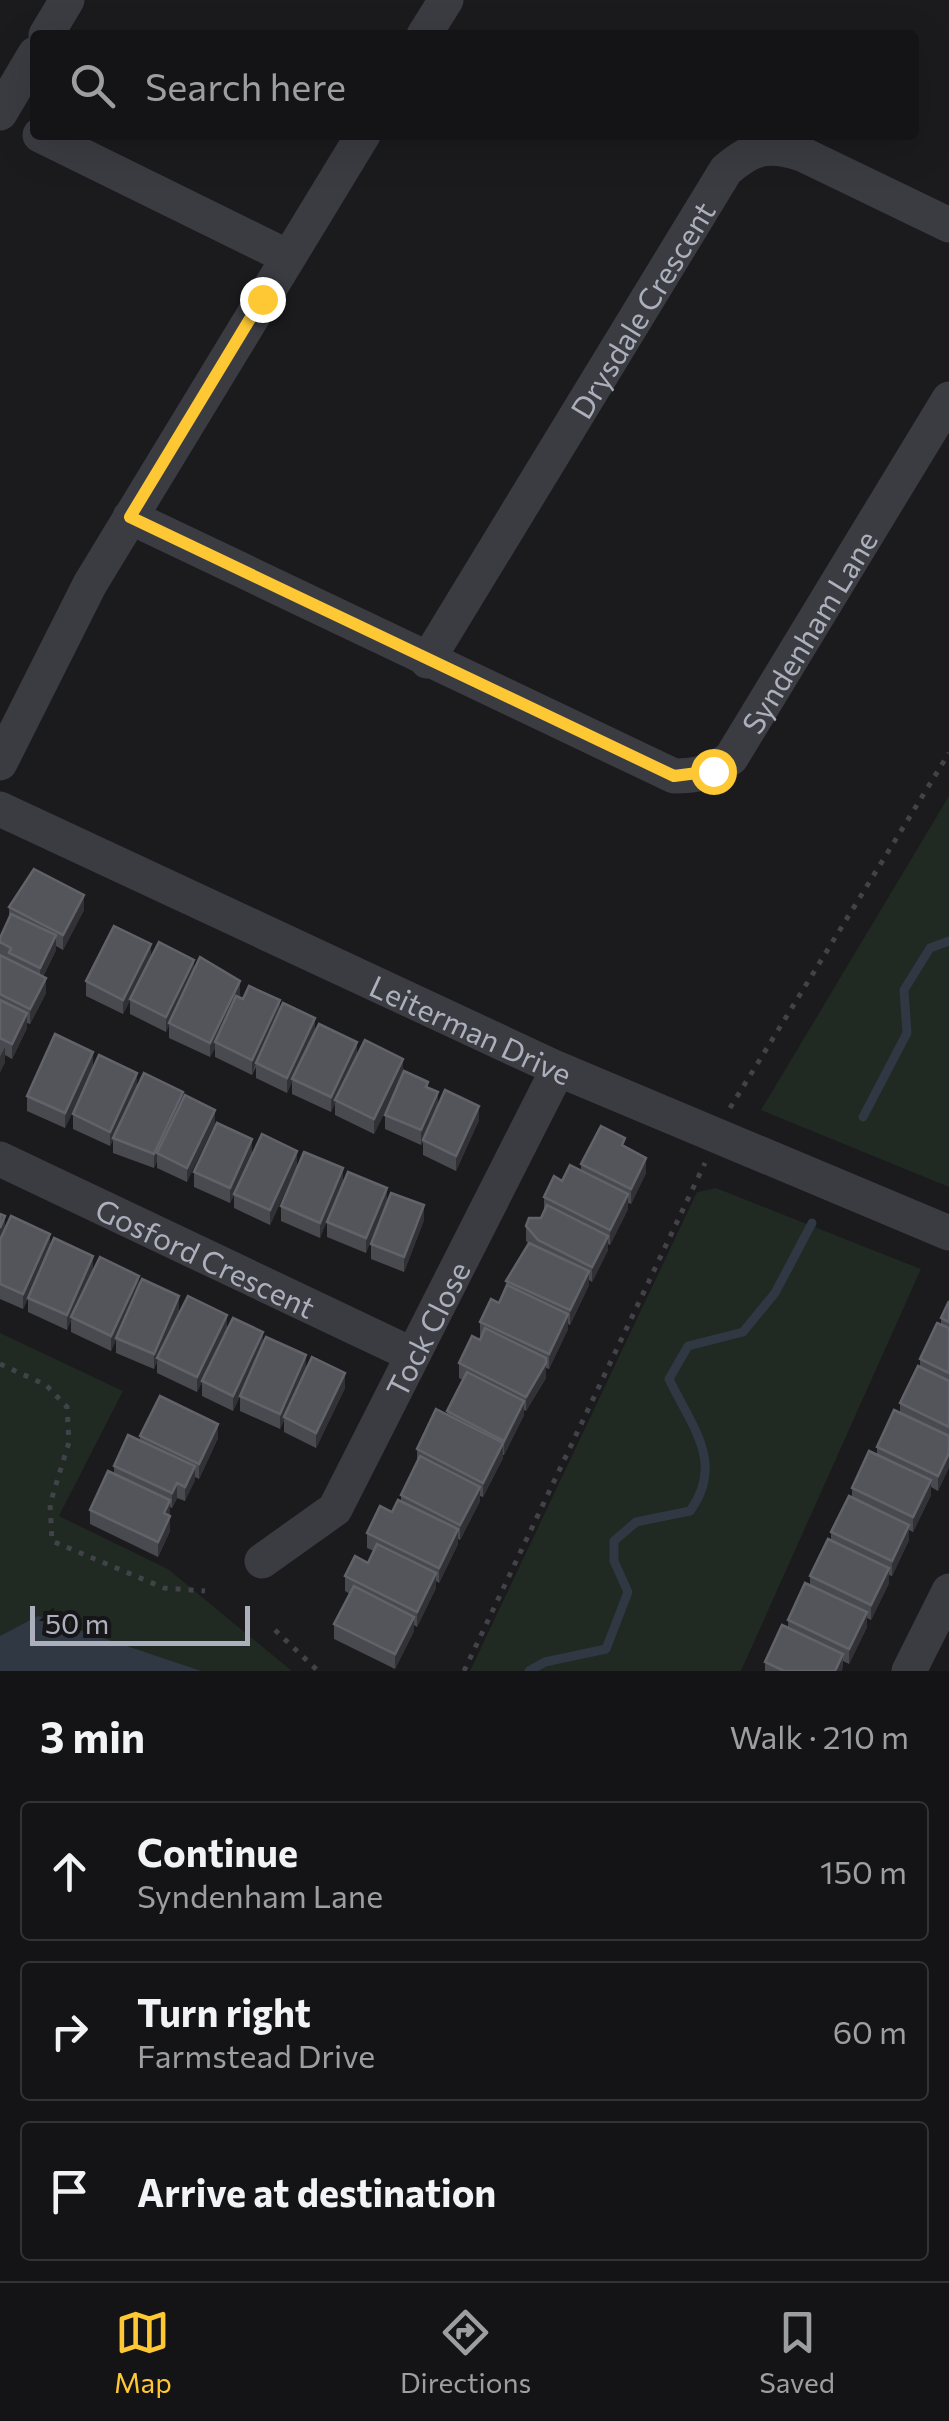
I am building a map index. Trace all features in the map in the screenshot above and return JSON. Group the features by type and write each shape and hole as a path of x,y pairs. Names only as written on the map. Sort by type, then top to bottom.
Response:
{"street":[{"path":"49,30 67,0"},
{"path":"427,30 446,0"},
{"path":"30,63 0,114 30,130"},
{"path":"50,140 288,256"},
{"path":"0,763 90,584 360,140"},
{"name":"Drysdale Crescent","path":"427,661 726,170 750,149 776,146 802,154 949,225"},
{"name":"Syndenham Lane","path":"130,517 674,776 713,771 731,758 949,398"},
{"name":"Leiterman Drive","path":"0,808 558,1069 949,1232"},
{"name":"Tock Close","path":"262,1562 335,1509 558,1069"},
{"name":"Gosford Crescent","path":"0,1159 413,1355"},
{"path":"908,1671 949,1591"}],"path":[{"path":"734,1101 949,753"},
{"path":"464,1671 700,1176"},
{"path":"0,1364 46,1386 67,1407 70,1442 50,1504 52,1541 164,1588 206,1591"},
{"path":"274,1630 318,1671"}],"shaded area":[{"path":"949,796 949,1187 761,1110"},
{"path":"716,1188 921,1269 741,1671 470,1671 697,1192"},
{"path":"0,1333 123,1391 59,1516 168,1569 292,1671 0,1671"}],"water":[{"path":"38,1616 201,1671 0,1671 0,1636"}],"building":[{"path":"34,869 84,895 63,935 9,907"},
{"path":"11,914 56,935 40,968 9,953 11,948 0,942"},
{"path":"114,926 151,944 123,1000 86,981"},
{"path":"159,942 194,960 166,1017 130,999"},
{"path":"0,955 46,978 30,1009 0,994"},
{"path":"200,957 240,981 210,1043 169,1023"},
{"path":"249,986 280,1000 252,1060 215,1042 236,996 243,999"},
{"path":"0,1000 27,1013 12,1044 0,1038"},
{"path":"283,1003 315,1018 287,1078 256,1063"},
{"path":"319,1024 357,1042 331,1097 292,1079"},
{"path":"55,1034 93,1052 65,1113 27,1096"},
{"path":"365,1040 403,1059 374,1119 335,1100"},
{"path":"99,1055 137,1073 110,1132 73,1114"},
{"path":"404,1071 428,1082 426,1087 438,1092 421,1130 385,1115"},
{"path":"144,1073 183,1092 154,1154 113,1138"},
{"path":"445,1090 479,1106 456,1156 423,1140"},
{"path":"185,1095 215,1110 187,1168 157,1153"},
{"path":"217,1123 252,1139 230,1188 194,1172"},
{"path":"601,1126 625,1138 622,1145 646,1158 631,1189 581,1164"},
{"path":"262,1134 297,1151 270,1210 234,1194"},
{"path":"304,1152 343,1168 320,1223 281,1206"},
{"path":"570,1165 628,1194 610,1230 544,1197 554,1176 562,1181"},
{"path":"348,1172 387,1188 366,1238 327,1222"},
{"path":"391,1193 424,1205 404,1257 371,1244"},
{"path":"547,1205 608,1236 592,1267 538,1240 526,1226 529,1218 541,1218"},
{"path":"11,1216 50,1234 23,1294 0,1284 0,1240"},
{"path":"54,1238 93,1256 67,1315 28,1298"},
{"path":"529,1243 589,1271 570,1310 506,1281"},
{"path":"100,1257 139,1276 111,1336 71,1317"},
{"path":"142,1279 179,1296 154,1354 116,1338"},
{"path":"507,1285 568,1314 549,1354 480,1322 491,1299 499,1303"},
{"path":"188,1296 227,1315 197,1377 157,1358"},
{"path":"949,1301 949,1322 941,1318"},
{"path":"233,1318 263,1332 233,1396 202,1381"},
{"path":"937,1323 949,1328 949,1373 920,1359"},
{"path":"485,1328 546,1358 526,1397 459,1363 472,1336 480,1340"},
{"path":"266,1337 306,1355 280,1414 240,1396"},
{"path":"312,1357 345,1373 316,1433 284,1417"},
{"path":"918,1366 949,1381 949,1427 900,1403"},
{"path":"467,1372 524,1401 504,1441 447,1411"},
{"path":"160,1396 218,1424 199,1464 140,1436"},
{"path":"436,1409 503,1443 483,1483 417,1449"},
{"path":"894,1410 949,1436 949,1453 938,1476 877,1447"},
{"path":"128,1435 195,1466 185,1487 177,1483 172,1493 114,1466"},
{"path":"869,1451 931,1480 913,1517 852,1488"},
{"path":"420,1456 480,1487 460,1525 401,1495"},
{"path":"108,1471 170,1500 164,1513 170,1516 158,1542 90,1510"},
{"path":"849,1496 909,1525 892,1561 831,1532"},
{"path":"398,1500 458,1529 439,1568 367,1533 380,1506 392,1512"},
{"path":"828,1539 889,1568 871,1605 810,1576"},
{"path":"377,1544 436,1573 417,1612 345,1576 355,1556 368,1563"},
{"path":"805,1583 867,1612 849,1649 788,1620"},
{"path":"354,1586 414,1617 395,1654 334,1624"},
{"path":"782,1625 843,1654 835,1671 784,1671 765,1662"}],"waterway":[{"path":"863,1117 907,1033 904,990 930,948 949,941"},
{"path":"529,1671 545,1662 606,1649 628,1592 614,1561 614,1541 636,1522 690,1511 705,1477 701,1445 669,1379 688,1346 743,1332 775,1293 812,1223"}],"route":[{"path":"262,299 130,517 186,547 674,776 713,771"}]}
